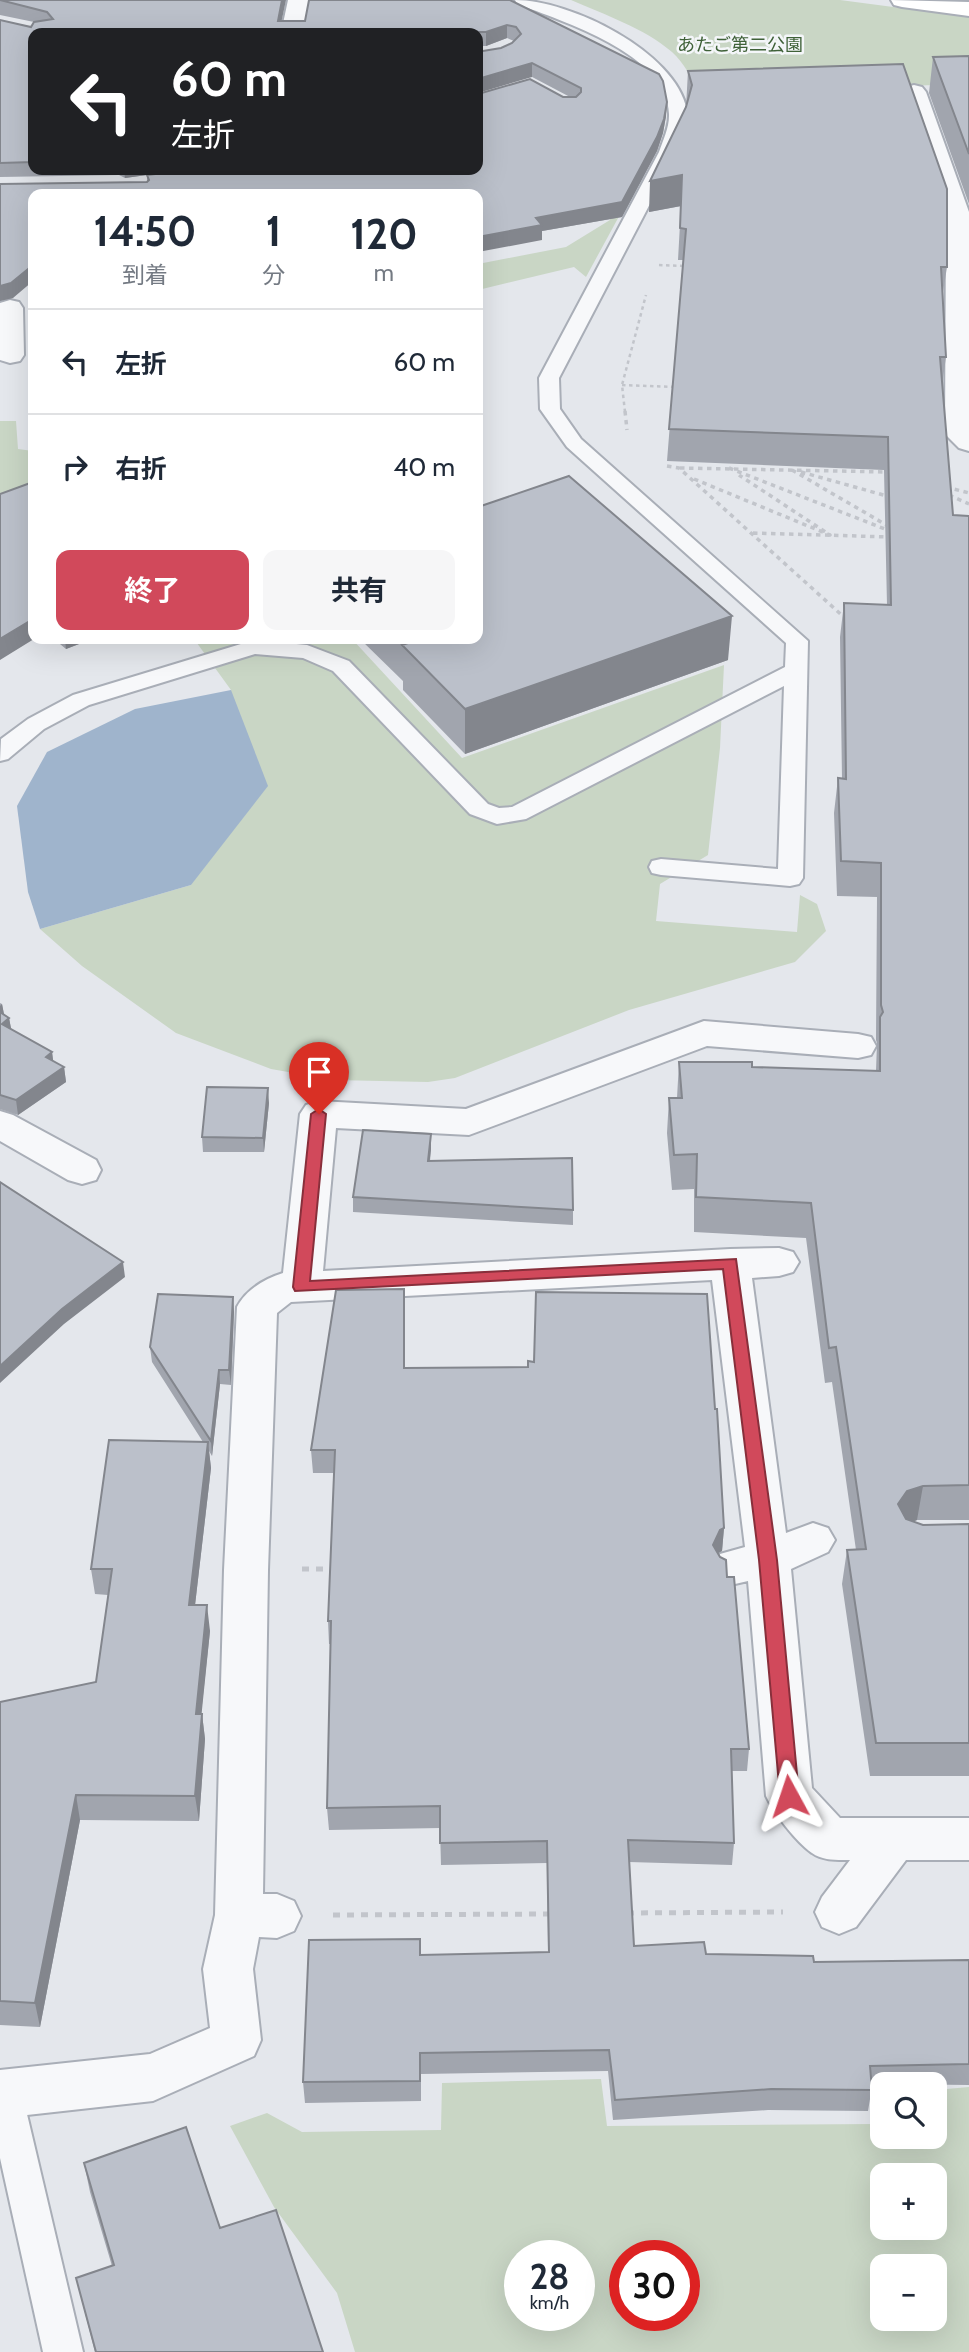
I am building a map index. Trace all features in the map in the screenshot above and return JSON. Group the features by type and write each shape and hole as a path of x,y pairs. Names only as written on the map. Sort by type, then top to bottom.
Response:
{"street":[{"path":"294,28 299,0"},
{"path":"902,0 969,9"},
{"path":"915,92 959,220 960,434 969,442"},
{"path":"10,308 14,355"},
{"path":"301,1287 319,1114 469,1122 704,1032 858,1046"},
{"path":"0,1124 82,1170"},
{"path":"2,2094 153,2077 236,2040 228,1969 258,1915 261,1570 257,1307 282,1288 779,1262"},
{"path":"730,1263 751,1563 789,1796 829,1839 969,1839"},
{"path":"751,1563 813,1540"},
{"path":"839,1912 894,1839"}],"lane":[{"path":"523,0 602,33 645,58 670,82 679,113 668,152 549,378 550,409 574,443 797,641 790,878 661,867"},
{"path":"0,754 36,723 81,700 254,647 307,652 341,666 479,809 497,816 517,814 797,670"},
{"path":"2,2094 63,2352"}],"path":[{"path":"654,264 695,266"},
{"path":"628,436 622,385 647,291"},
{"path":"622,385 677,387"},
{"path":"659,465 679,468 894,472"},
{"path":"679,468 850,624"},
{"path":"729,468 896,534"},
{"path":"729,468 830,535"},
{"path":"792,470 893,497"},
{"path":"792,470 896,534"},
{"path":"689,477 830,535"},
{"path":"944,486 969,493"},
{"path":"944,493 969,504"},
{"path":"752,533 896,534"},
{"path":"261,1570 346,1569"},
{"path":"620,1913 839,1912"},
{"path":"258,1915 565,1914"}],"green space":[{"name":"あたご第二公園","path":"571,0 840,0 969,17 969,84 700,92 688,71 661,43"},
{"path":"610,207 623,209 586,277 574,267 483,289 483,263 566,247 610,220"},
{"path":"0,421 16,421 18,449 28,450 28,539 0,523"},
{"path":"198,644 357,644 462,758 724,665 720,748 708,855 660,884 656,921 797,932 800,895 817,904 826,931 795,962 629,1010 455,1078 428,1082 334,1080 271,1069 176,1033 82,966 40,929 191,885 231,690"},
{"path":"601,2079 607,2126 870,2124 870,2149 947,2149 947,2089 969,2087 969,2352 355,2352 337,2293 274,2207 230,2126 267,2113 302,2132 441,2130 442,2083"}],"water":[{"path":"231,690 268,786 191,885 40,929 28,892 17,806 47,752 135,709"}],"building":[{"path":"0,0 282,0 278,21 305,21 309,0 510,0 659,74 667,102 657,137 622,202 536,218 542,225 483,236 483,189 28,189 28,269 11,283 0,286 0,184 147,182 147,175 483,175 483,93 530,79 563,97 576,97 581,92 581,88 532,63 483,78 483,51 501,48 512,43 521,34 516,27 507,25 486,32 483,32 483,28 28,28 28,162 0,163 0,20 31,27 34,22 53,19 47,12"},
{"path":"969,56 969,154 933,57"},
{"path":"903,64 947,189 947,267 941,267 946,357 940,357 953,515 969,516 969,1485 923,1486 907,1491 898,1504 906,1519 923,1525 969,1524 969,1743 876,1743 847,1550 866,1549 836,1347 829,1348 811,1203 696,1197 697,1154 674,1155 669,1098 682,1098 679,1062 752,1062 752,1067 880,1071 880,1017 883,1012 881,863 841,861 838,778 846,779 844,603 891,605 888,437 669,429 686,229 680,228 682,175 650,181 686,107 692,85 688,71"},
{"path":"569,476 732,616 465,709 402,645 483,644 483,505"},
{"path":"28,484 28,622 0,639 0,494"},
{"path":"0,1012 9,1018 2,1024 52,1052 46,1057 64,1067 16,1100 0,1095"},
{"path":"207,1087 268,1088 263,1138 202,1137"},
{"path":"363,1130 431,1134 428,1161 572,1158 573,1210 353,1197"},
{"path":"0,1182 123,1262 62,1309 0,1366"},
{"path":"404,1289 404,1368 528,1367 528,1361 534,1362 536,1292 707,1294 724,1528 720,1530 713,1545 720,1557 726,1560 727,1577 734,1577 749,1749 731,1749 734,1843 628,1840 634,1946 704,1942 706,1954 813,1956 814,1962 969,1960 969,2064 870,2066 870,2090 771,2089 615,2100 609,2050 420,2053 420,2081 303,2082 309,1940 420,1939 420,1955 549,1952 547,1841 440,1843 440,1806 327,1808 331,1621 328,1621 335,1450 311,1450 336,1290"},
{"path":"158,1294 233,1297 229,1370 219,1370 211,1441 150,1347"},
{"path":"109,1440 208,1442 189,1605 207,1605 196,1714 202,1714 195,1796 76,1795 35,2003 0,2001 0,1702 96,1682 112,1569 91,1569"},
{"path":"186,2127 220,2228 276,2210 323,2352 96,2352 76,2278 114,2265 84,2163"}],"route":[{"path":"319,1114 301,1287 730,1263 768,1560 789,1796"}]}
